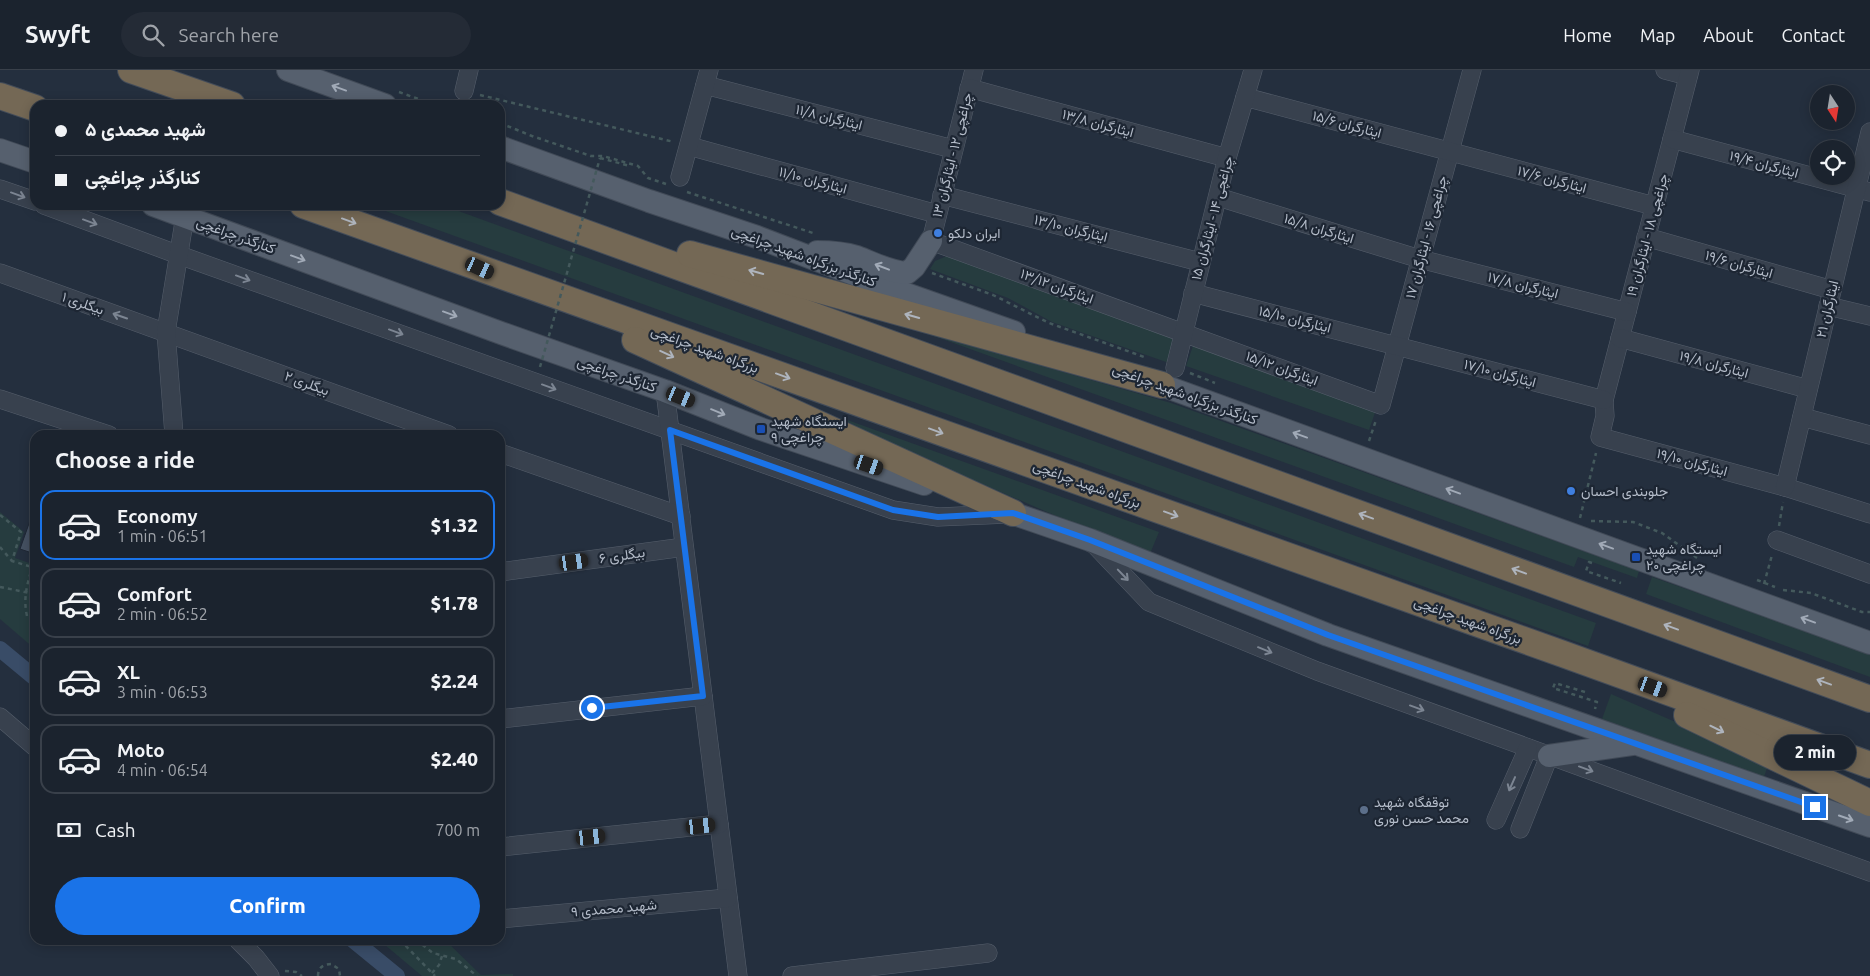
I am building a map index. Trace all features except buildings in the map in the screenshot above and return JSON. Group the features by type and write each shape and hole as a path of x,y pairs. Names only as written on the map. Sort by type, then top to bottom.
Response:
{"highway":[{"path":"131,70 219,100"},
{"path":"152,70 220,100"},
{"path":"0,96 30,106"},
{"path":"0,112 30,121"},
{"path":"505,203 1168,376"},
{"path":"505,204 1866,697"},
{"name":"بزرگراه شهید چراغچی","path":"317,210 1870,765"},
{"path":"480,268 1013,513"},
{"path":"1563,654 1870,803"}],"main road":[{"path":"288,70 371,100"},
{"name":"کنارگذر بزرگراه شهید چراغچی","path":"505,149 795,252 898,291 1168,376 1761,592 1870,643"},
{"path":"0,150 30,160"},
{"name":"کنارگذر چراغچی","path":"168,210 501,333 665,390 761,429 1090,540 1328,635 1870,826"},
{"path":"795,252 829,252 854,256 897,272 907,273 914,267 931,241"},
{"path":"1549,756 1635,744"}],"street":[{"path":"464,91 469,70"},
{"name":"چراغچی ۱۲ - ایثارگران ۱۳","path":"931,241 974,70"},
{"name":"چراغچی ۱۴ - ایثارگران ۱۵","path":"1168,376 1184,332 1200,262 1253,70"},
{"name":"چراغچی ۱۶ - ایثارگران ۱۷","path":"1380,405 1472,70"},
{"path":"1665,70 1689,73"},
{"name":"چراغچی ۱۸ - ایثارگران ۱۹","path":"1600,437 1605,416 1604,400 1689,73"},
{"path":"677,184 707,78"},
{"name":"ایثارگران ۱۱/۸","path":"707,78 954,149"},
{"name":"ایثارگران ۱۳/۸","path":"969,88 1228,158"},
{"name":"ایثارگران ۱۵/۶","path":"1245,96 1450,152"},
{"name":"ایثارگران ۲۱","path":"1785,487 1830,298 1863,190 1870,132"},
{"name":"ایثارگران ۱۹/۴","path":"1672,139 1863,190"},
{"name":"ایثارگران ۱۱/۱۰","path":"689,146 937,214"},
{"name":"ایثارگران ۱۷/۶","path":"1450,152 1654,206"},
{"path":"0,188 30,200"},
{"name":"ایثارگران ۱۳/۱۰","path":"942,195 1200,262"},
{"name":"ایثارگران ۱۵/۸","path":"1218,197 1420,259"},
{"path":"58,210 893,510 938,517 1013,513"},
{"path":"174,430 166,332 185,216"},
{"name":"ایثارگران ۱۹/۶","path":"1646,238 1830,298 1870,316"},
{"name":"ایثارگران ۱۳/۱۲","path":"931,241 1184,332"},
{"name":"ایثارگران ۱۷/۸","path":"1420,259 1627,312"},
{"name":"بیگلری ۱","path":"0,274 166,332"},
{"name":"ایثارگران ۱۵/۱۰","path":"1193,293 1397,345"},
{"name":"بیگلری ۲","path":"166,332 431,430"},
{"name":"ایثارگران ۱۵/۱۲","path":"1184,332 1380,405"},
{"name":"ایثارگران ۱۹/۸","path":"1620,338 1808,389"},
{"name":"ایثارگران ۱۷/۱۰","path":"1397,345 1604,400"},
{"path":"665,390 738,976"},
{"path":"0,398 94,430"},
{"path":"1802,417 1870,435"},
{"name":"ایثارگران ۱۹/۱۰","path":"1600,437 1785,487 1870,514"},
{"path":"505,455 680,516"},
{"path":"1090,540 1149,602 1317,671 1870,872"},
{"path":"1777,540 1870,574"},
{"name":"بیگلری ۶","path":"505,571 684,547"},
{"path":"505,718 703,696"},
{"path":"0,717 30,743"},
{"path":"1496,820 1528,748"},
{"path":"1520,828 1549,756"},
{"path":"505,846 719,824"},
{"name":"شهید محمدی ۹","path":"505,919 728,898"},
{"path":"243,945 270,976"},
{"path":"792,976 988,953"}],"path":[{"path":"464,91 501,100"},
{"path":"505,101 689,146"},
{"path":"505,125 591,156 603,156 638,166 648,178 677,184 813,233"},
{"path":"540,367 600,158 638,166"},
{"path":"914,267 993,295 1049,323 1168,376 1221,385"},
{"path":"1369,441 1380,405"},
{"path":"1578,526 1600,437"},
{"path":"1761,592 1777,540 1785,487"},
{"path":"0,515 21,532 12,561"},
{"path":"1578,526 1589,520 1633,522 1662,533 1703,562"},
{"path":"0,547 12,561 30,567"},
{"path":"1598,565 1590,562 1586,571 1621,583"},
{"path":"27,616 24,604 25,592 30,579"},
{"path":"1755,580 1761,592"},
{"path":"0,587 30,593"},
{"path":"1761,592 1783,590 1811,593 1862,612 1870,612"},
{"path":"1585,692 1555,683 1553,688 1598,702"},
{"path":"405,945 435,976"},
{"path":"423,945 433,953 456,959 477,976"},
{"path":"432,973 442,956"},
{"path":"318,976 318,970 321,966 331,964 339,969 340,976"}],"green space":[{"path":"383,210 456,210 1596,623 1588,646"},
{"path":"947,256 1177,335 1169,363 1052,322 1008,298 930,269 935,261"},
{"path":"920,331 1171,403 1639,571 1637,578 1578,557 1574,567"},
{"path":"1194,343 1377,407 1369,430 1186,366"},
{"path":"839,417 1159,532 1149,556 885,442"},
{"path":"0,512 24,532 15,558 30,563 30,645 0,619"},
{"path":"1652,577 1870,654 1870,677 1646,594"},
{"path":"1611,694 1724,743 1768,765 1764,777 1602,719"},
{"path":"385,945 450,945 481,975 513,974 513,976 422,976"}],"waterway":[{"path":"0,649 30,674"},
{"path":"359,945 397,976"}],"place":[{"name":"ایران دلکو","path":"938,233"},
{"name":"ایستگاه شهید چراغچی ۹","path":"761,429"},
{"name":"جلوبندی احسان","path":"1571,491"},
{"name":"ایستگاه شهید چراغچی ۲۰","path":"1636,557"},
{"name":"توقفگاه شهید محمد حسن نوری","path":"1364,810"}],"route":[{"path":"592,708 703,696 670,430 893,510 938,517 1013,513 1090,540 1328,635 1815,807"}]}
